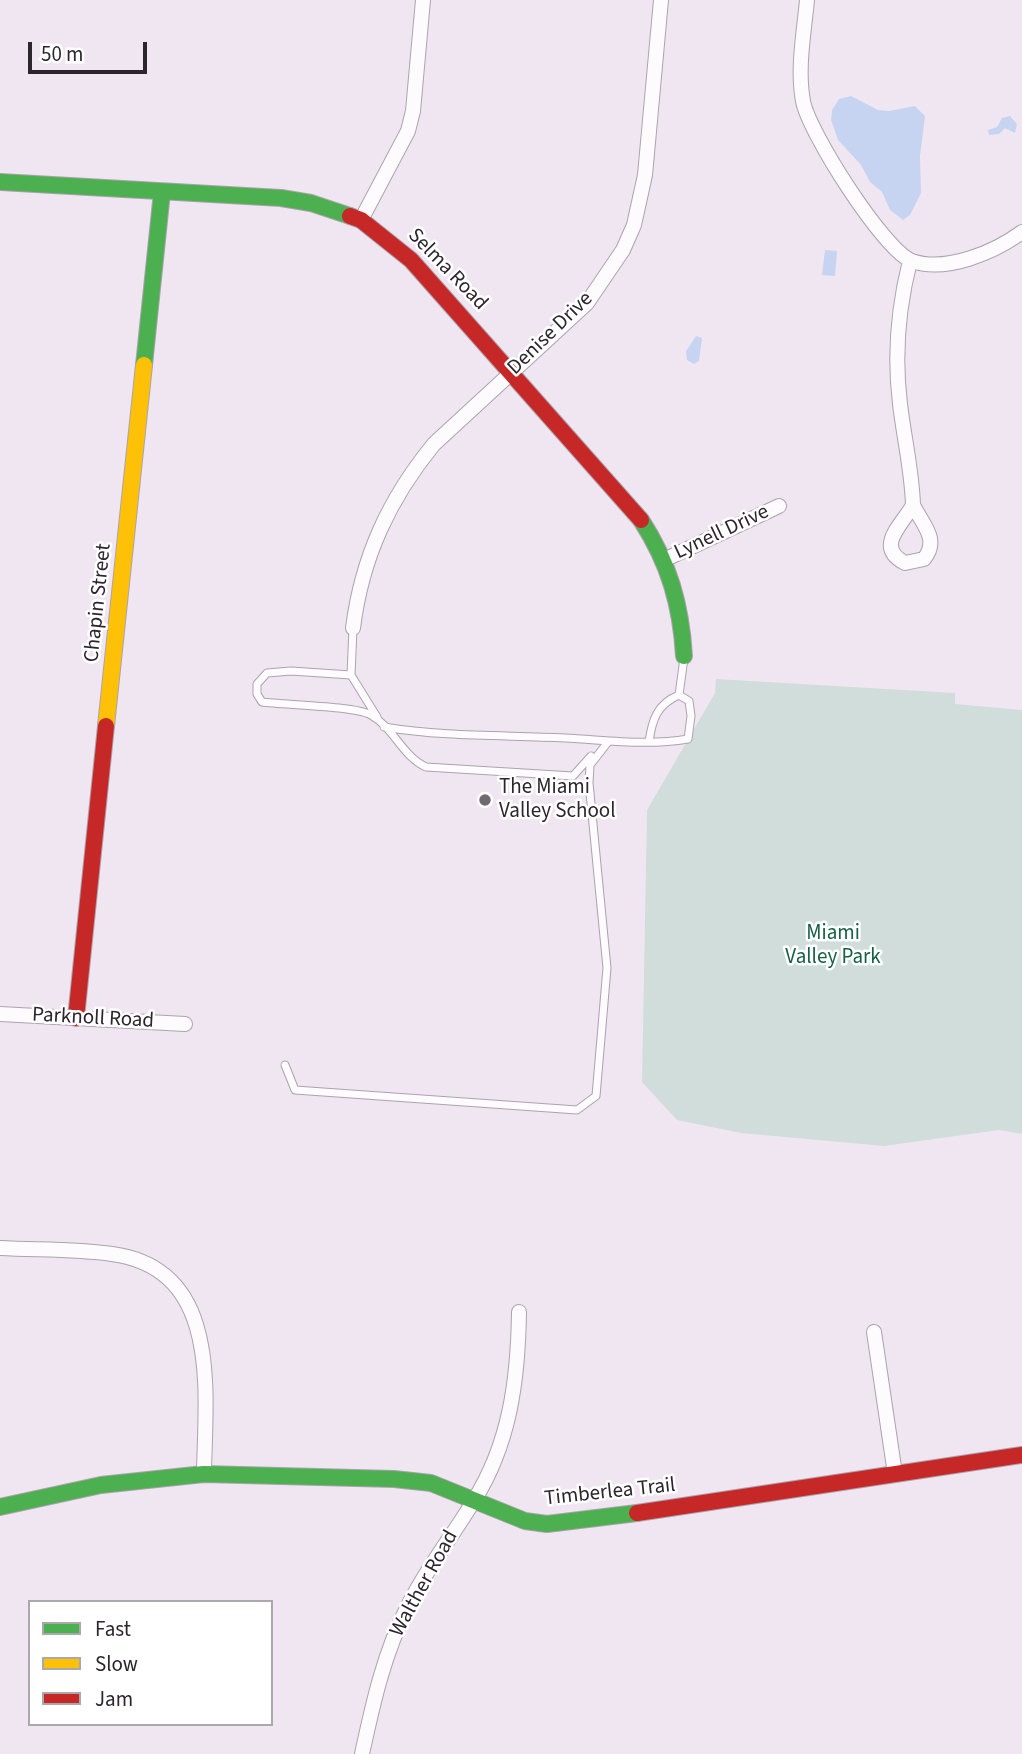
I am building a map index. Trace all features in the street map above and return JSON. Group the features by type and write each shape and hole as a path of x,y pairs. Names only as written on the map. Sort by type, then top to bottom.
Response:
{"street":[{"path":"361,220 408,131 413,111 423,0"},
{"name":"Denise Drive","path":"354,628 364,571 390,506 434,444 587,303 618,260 634,225 645,175 661,0"},
{"path":"807,0 801,85 809,124 890,244 910,261 924,264 976,256 998,247 1022,232"},
{"name":"Selma Road","path":"0,182 281,198 311,203 361,220 411,260 639,517 666,559 680,602 684,656"},
{"name":"Chapin Street","path":"76,1018 162,192"},
{"path":"910,261 902,294 897,366 900,404 911,468 913,505"},
{"name":"Lynell Drive","path":"666,559 779,506"},
{"name":"Parknoll Road","path":"0,1014 185,1024"},
{"path":"0,1248 112,1254 132,1258 164,1276 179,1292 200,1329 205,1353 204,1474"},
{"name":"Walther Road","path":"362,1754 376,1688 407,1607 475,1500 495,1462 511,1408 519,1362 519,1312"},
{"path":"874,1332 895,1474"},
{"name":"Timberlea Trail","path":"0,1507 101,1485 204,1474 394,1479 431,1483 502,1514 525,1521 570,1522 1022,1455"}],"lane":[{"path":"354,628 351,675 384,727 413,761 426,767 573,776 608,742"},
{"path":"679,695 684,656"},
{"path":"351,675 291,671 267,673 257,684 257,694 262,702 348,709 370,715 384,727 416,732 608,742 688,739 691,716 689,701 679,695"},
{"path":"649,742 652,720 666,701 679,695"},
{"path":"285,1065 295,1090 577,1110 596,1096 607,968 589,783 590,765 608,742"}],"green space":[{"name":"Miami Valley Park","path":"716,679 955,693 955,704 1022,710 1022,1134 999,1130 884,1146 741,1133 677,1120 642,1082 647,810 715,693"}],"water":[{"path":"851,96 878,110 889,111 915,106 925,116 920,156 921,193 910,215 903,220 890,210 882,192 870,182 861,165 838,140 831,120 832,110 839,99"},
{"path":"1010,116 1017,124 1015,133 1005,128 999,134 989,135 988,130 997,127 1002,118"},
{"path":"825,250 837,251 835,276 822,275"},
{"path":"696,336 702,338 699,361 694,364 687,360 686,351"}],"traffic: fast":[{"path":"0,182 281,198 311,203 350,216"},
{"path":"144,365 162,192"},
{"path":"641,520 659,552 672,585 680,619 684,656"},
{"path":"0,1507 101,1485 204,1474 394,1479 431,1483 525,1521 547,1524 637,1513"}],"traffic: slow":[{"path":"106,726 144,365"}],"traffic: jam":[{"path":"350,216 361,220 411,260 641,520"},
{"path":"76,1018 106,726"},
{"path":"637,1513 1022,1455"}],"place":[{"name":"The Miami Valley School","path":"485,800"}]}
